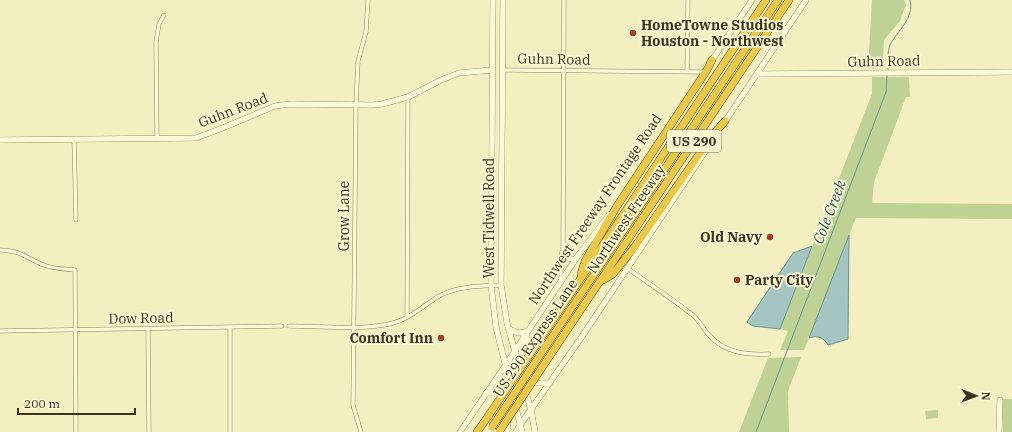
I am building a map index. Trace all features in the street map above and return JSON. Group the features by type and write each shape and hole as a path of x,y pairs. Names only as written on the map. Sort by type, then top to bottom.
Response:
{"highway":[{"name":"Northwest Freeway","path":"478,432 766,0"},
{"name":"US 290 Express Lane","path":"490,429 778,0"},
{"name":"Northwest Freeway","path":"499,432 789,0"},
{"path":"580,280 585,261 618,206 707,70 712,60"},
{"path":"599,282 612,274 636,245 711,137 726,121"}],"main road":[{"name":"West Tidwell Road","path":"493,0 491,285 496,327 522,432"},
{"name":"West Tidwell Road","path":"503,0 501,285 508,328 531,410 535,432"},
{"name":"Northwest Freeway Frontage Road","path":"460,432 577,257 611,211 666,125 752,0"},
{"path":"516,432 806,0"},
{"name":"Guhn Road","path":"0,140 196,138 275,106 291,104 382,104 408,97 449,76 459,73 492,70"},
{"name":"Guhn Road","path":"757,74 1012,72"},
{"path":"492,142 502,142"},
{"path":"492,215 501,215"},
{"path":"508,328 518,333 527,331 526,347 533,378 537,383 549,383"},
{"path":"486,393 497,393 502,396 508,422 507,432"},
{"path":"999,432 1000,400"}],"street":[{"name":"Grow Lane","path":"361,432 353,405 356,104 358,61 366,32 368,0"},
{"path":"561,281 564,0"},
{"path":"687,72 688,0"},
{"path":"157,139 156,42 159,24 164,15"},
{"name":"Guhn Road","path":"502,70 702,72"},
{"path":"407,317 408,97"},
{"path":"74,139 76,220"},
{"path":"0,250 14,251 55,269 75,270 76,432"},
{"path":"562,251 567,260 577,257"},
{"path":"627,268 692,314 718,344 731,351 769,354"},
{"path":"289,326 381,325 395,322 407,317 441,295 458,290 501,285"},
{"name":"Dow Road","path":"0,331 148,330 282,326"},
{"path":"230,327 230,432"},
{"path":"148,330 149,432"}],"green space":[{"path":"872,0 904,0 906,5 900,21 884,40 883,64 875,69 868,68"},
{"path":"872,77 909,77 910,97 906,97 874,182 872,203 1012,204 1012,219 856,218 849,235 848,339 828,345 820,337 812,337 809,338 804,350 780,350 788,331 780,329 872,94"},
{"path":"801,357 788,391 789,432 739,432 768,358"},
{"path":"1002,399 1012,399 1012,432 1003,432"},
{"path":"938,410 938,418 926,419 925,411"}],"water":[{"path":"849,235 848,339 828,345 820,337 809,338"},
{"path":"812,246 780,329 753,326 747,322 793,253"}],"waterway":[{"name":"Cole Creek","path":"888,71 889,48 908,18 911,7 910,0"},
{"name":"Cole Creek","path":"756,432 886,92 887,76"}],"place":[{"name":"HomeTowne Studios Houston - Northwest","path":"633,33"},
{"name":"Old Navy","path":"770,237"},
{"name":"Party City","path":"737,280"},
{"name":"Comfort Inn","path":"441,338"}]}
